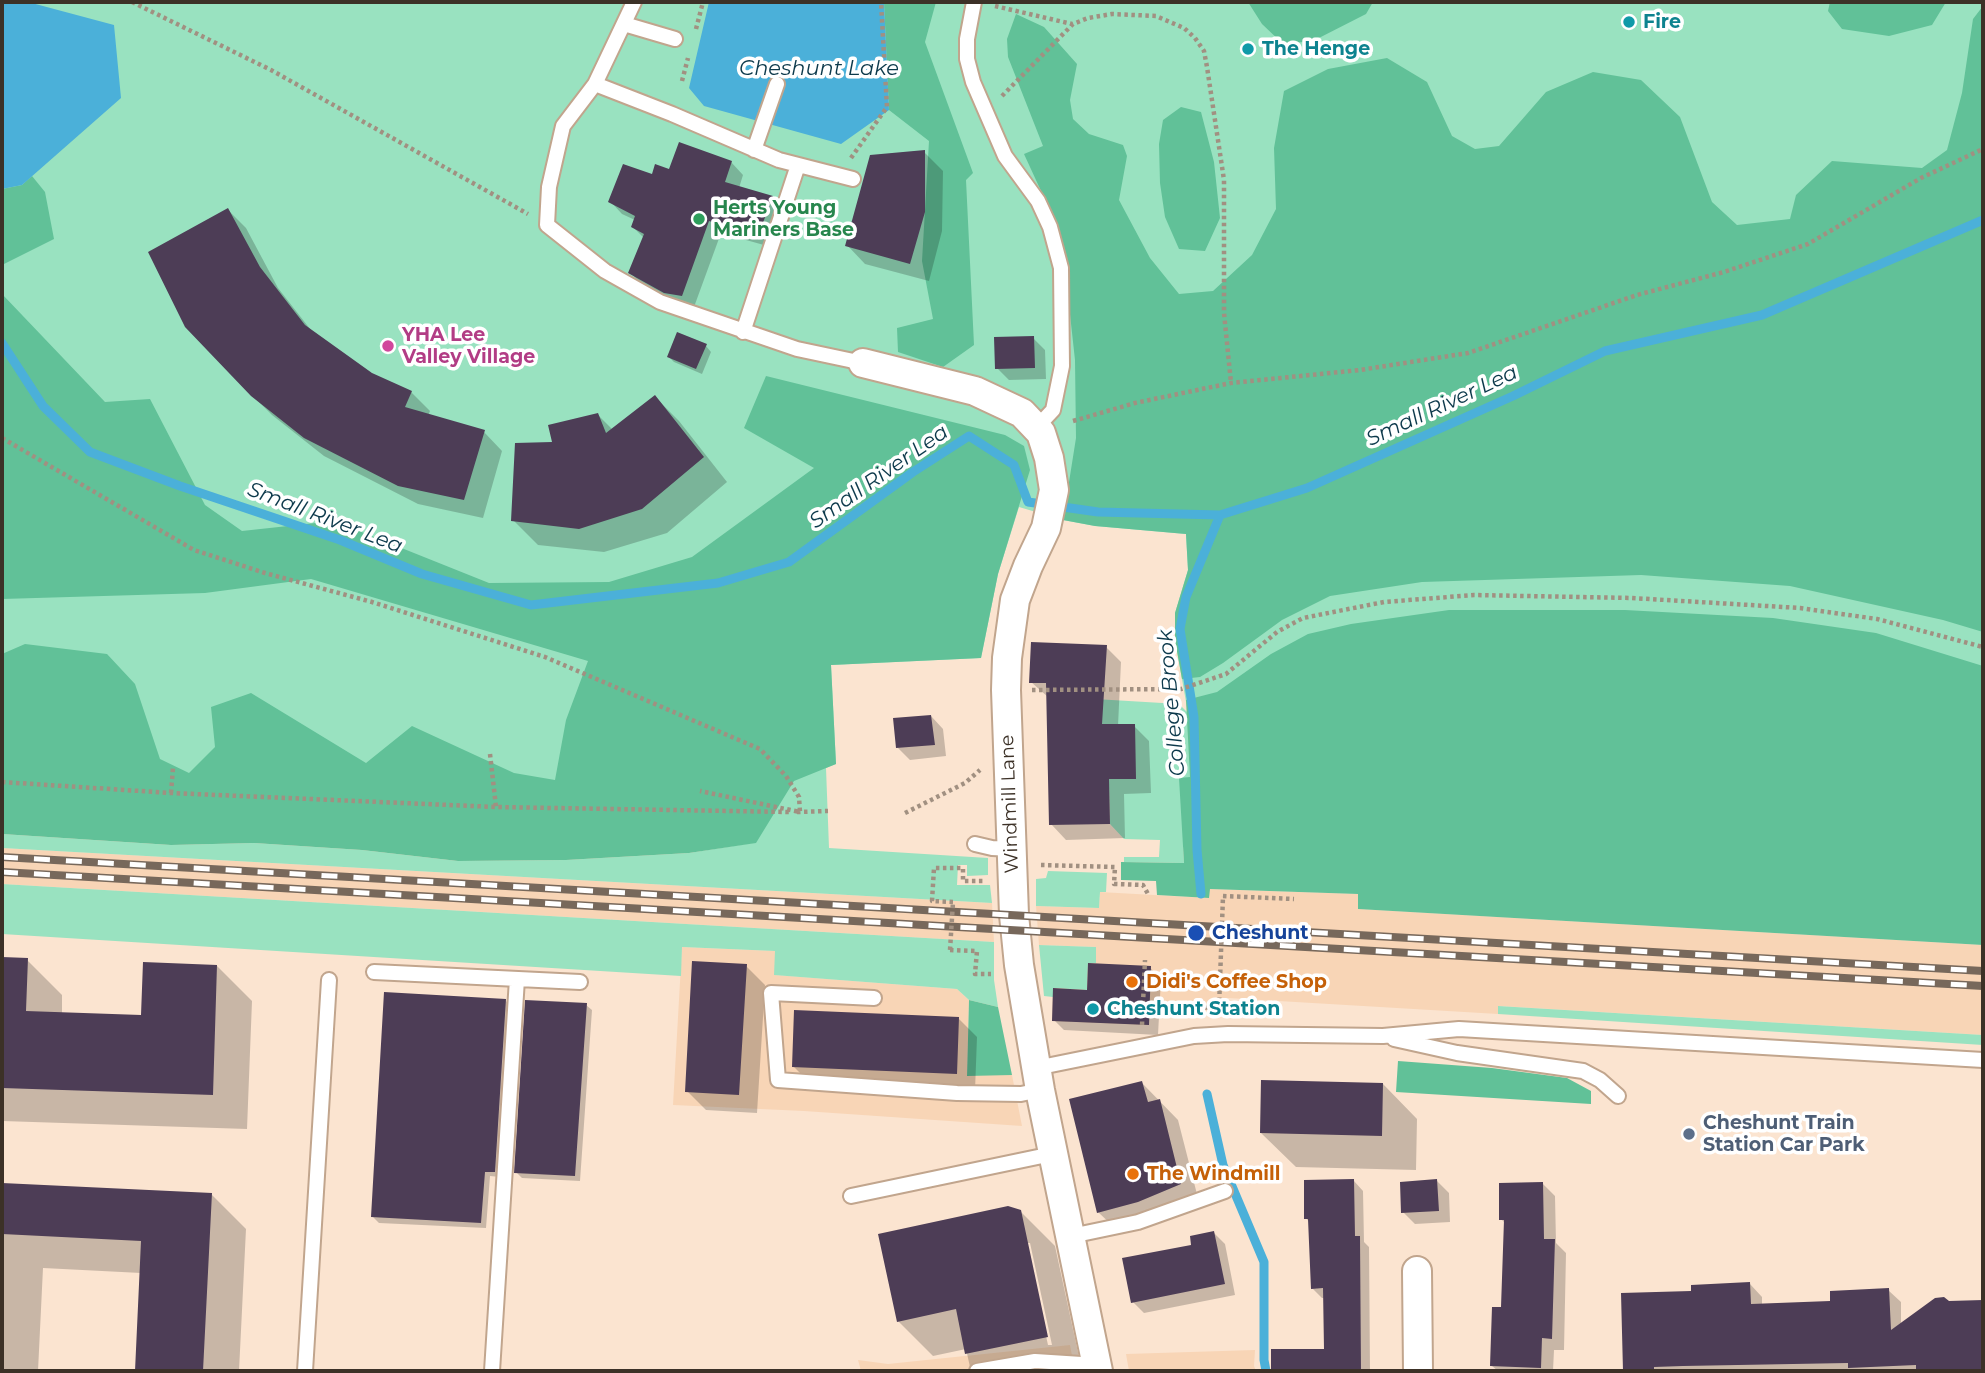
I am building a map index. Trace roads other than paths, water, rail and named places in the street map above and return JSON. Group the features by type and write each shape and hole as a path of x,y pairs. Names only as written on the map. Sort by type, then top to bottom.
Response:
{"street":[{"path":"863,363 975,391 1022,413 1039,430"},
{"name":"Windmill Lane","path":"1039,430 1049,458 1054,490 1046,528 1016,600 1009,632 1006,690 1007,726 1021,857 1018,959 1052,1153 1098,1368"},
{"path":"1417,1271 1418,1371"}],"lane":[{"path":"634,2 595,84 564,126 549,187 547,225 605,271 660,302 797,349 863,363"},
{"path":"981,3 967,39 967,60 973,82 1006,156 1038,201 1050,227 1062,268 1062,366 1053,410 1039,430"},
{"path":"624,24 675,40"},
{"path":"595,84 779,160 853,179"},
{"path":"754,150 777,84"},
{"path":"743,332 799,165"},
{"path":"975,844 1021,857"},
{"path":"374,972 580,982"},
{"path":"492,1371 517,979"},
{"path":"304,1371 329,980"},
{"path":"874,998 771,993 778,1080 957,1093 1021,1094 1038,1079 1194,1036 1383,1036 1459,1029 1983,1060"},
{"path":"1383,1036 1457,1053 1583,1071 1600,1080 1618,1096"},
{"path":"851,1196 1052,1153"},
{"path":"1070,1236 1138,1222 1225,1191"},
{"path":"976,1371 1035,1360 1098,1368"}],"water":[{"path":"2,2 28,2 114,25 121,98 22,185 2,189"},
{"name":"Cheshunt Lake","path":"709,2 884,2 889,110 841,144 704,106 689,88"}],"waterway":[{"name":"Small River Lea","path":"2,343 43,406 90,452 180,486 340,540 422,574 531,605 718,583 789,562 913,472 969,436 1014,465 1028,502 1098,512 1220,515 1307,488 1513,396 1605,351 1762,315 1983,220"},
{"name":"College Brook","path":"1201,894 1197,850 1194,717 1180,629 1186,597 1220,515"},
{"name":"College Brook","path":"1207,1094 1223,1165 1264,1262 1266,1371"}],"railway":[{"path":"2,857 1983,971"},
{"path":"2,872 1983,986"}],"place":[{"name":"Fire","path":"1629,22"},
{"name":"The Henge","path":"1248,49"},
{"name":"Herts Young Mariners Base","path":"699,219"},
{"name":"YHA Lee Valley Village","path":"388,346"},
{"name":"Cheshunt","path":"1196,933"},
{"name":"Didi's Coffee Shop","path":"1132,982"},
{"name":"Cheshunt Station","path":"1093,1009"},
{"name":"Cheshunt Train Station Car Park","path":"1689,1134"},
{"name":"The Windmill","path":"1133,1174"}]}
